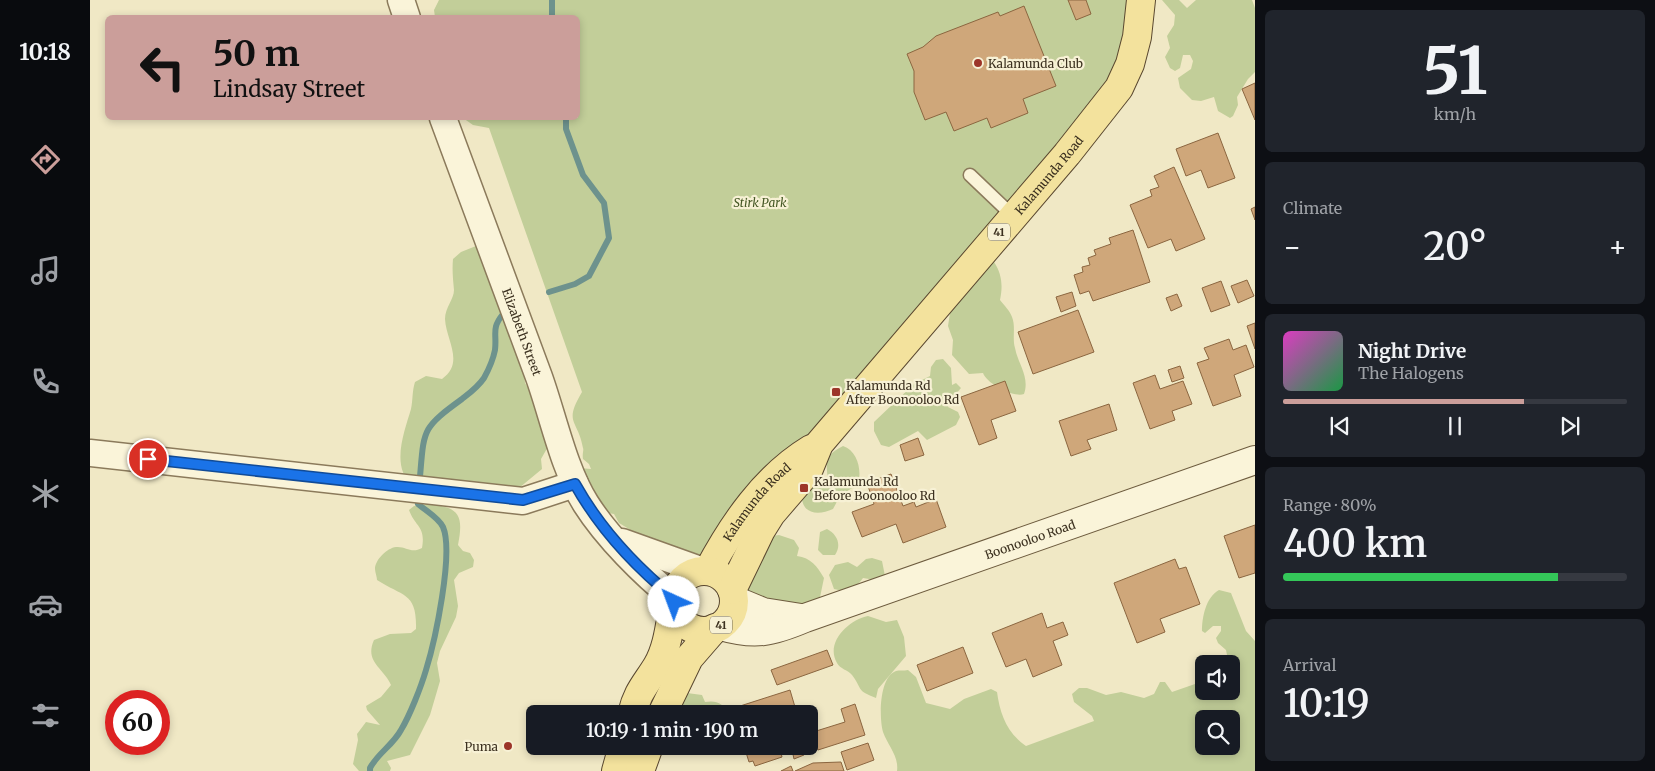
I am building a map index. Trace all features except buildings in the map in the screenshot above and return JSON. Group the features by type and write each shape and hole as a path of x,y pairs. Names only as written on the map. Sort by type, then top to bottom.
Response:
{"main road":[{"name":"Kalamunda Road","path":"705,571 729,531 759,495 795,459 819,444 1067,154 1119,88 1130,64 1137,37 1141,0"},
{"name":"Kalamunda Road","path":"733,595 761,530 771,514 808,472 819,444"},
{"path":"634,705 644,683 657,666 664,650 674,600 681,582 694,572 705,571 725,579 733,595"},
{"name":"41","path":"666,705 689,658 728,619 733,595"},
{"name":"41","path":"674,600 681,620 688,626 706,631 718,627"},
{"path":"616,771 620,755"},
{"path":"640,771 646,755"}],"street":[{"path":"401,0 406,15"},
{"name":"Elizabeth Street","path":"444,120 540,379 575,484 587,505 614,538 674,600"},
{"path":"90,453 513,500 539,497 575,484"},
{"name":"Boonooloo Road","path":"718,627 754,633 776,631 805,618 1255,460"},
{"name":"Elizabeth Street","path":"614,538 656,556 705,571"},
{"name":"Boonooloo Road","path":"733,595 763,612 805,618"}],"lane":[{"path":"970,175 1013,216"}],"green space":[{"name":"Stirk Park","path":"439,0 1141,0 1130,64 708,571 655,556 629,529 619,523 614,514 603,512 579,468 591,469 589,464 583,459 581,439 573,421 573,410 582,392 489,128 473,125 466,120 580,120 580,15 435,15 434,10"},
{"path":"1162,0 1179,0 1187,8 1196,0 1252,0 1255,8 1255,72 1248,79 1237,97 1238,105 1233,116 1230,118 1218,111 1214,97 1201,101 1192,100 1180,88 1178,78 1191,69 1193,61 1190,55 1183,55 1180,68 1175,71 1170,68 1165,57 1170,48 1167,36 1174,25 1175,15"},
{"path":"476,246 483,250 501,301 501,317 505,320 524,372 525,383 534,398 549,445 541,459 542,469 519,488 483,508 471,508 448,496 414,486 406,479 400,460 415,382 426,376 442,379 449,373 452,366 452,351 445,319 446,311 454,293 453,259 461,252"},
{"path":"990,261 994,262 1000,276 1002,285 1000,300 1010,313 1013,321 1016,354 1026,382 1024,394 1020,395 995,386 983,373 969,374 952,355 953,340 948,326 950,313"},
{"path":"943,359 951,368 952,385 956,383 961,388 949,402 948,407 958,412 960,417 956,425 927,440 918,431 889,447 881,445 874,431 874,422 914,384 930,376 931,367 936,360"},
{"path":"843,446 852,452 858,462 858,484 840,496 833,509 816,513 807,510 802,501 802,495 828,481 827,463 829,456"},
{"path":"427,504 446,507 457,514 460,526 458,545 463,551 470,553 474,560 473,567 459,573 454,580 458,606 456,617 440,651 437,663 440,681 430,715 410,755 387,761 391,768 390,771 359,771 353,764 358,740 357,734 366,722 380,725 367,710 366,706 381,697 391,685 371,654 374,640 390,634 411,633 416,629 416,617 411,602 401,593 377,580 375,570 377,562 382,555 396,547 412,550 422,548 423,535 409,510 414,506"},
{"path":"827,529 837,540 838,547 835,555 823,555 818,550 820,532"},
{"path":"779,535 794,540 799,548 797,556 813,563 824,578 819,602 792,610 722,580 724,568 728,563 772,536"},
{"path":"872,558 882,561 885,576 875,580 863,578 854,587 847,590 834,589 829,575 835,565 848,562 857,567 866,559"},
{"path":"1219,590 1231,593 1246,631 1255,641 1255,771 897,771 893,751 883,732 881,717 883,689 890,675 896,671 908,670 916,677 926,703 950,709 964,699 991,689 997,692 1000,708 1009,729 1026,746 1094,721 1092,716 1074,702 1072,694 1079,688 1087,688 1106,695 1121,692 1144,698 1154,694 1160,682 1165,682 1172,692 1195,684 1195,700 1240,700 1240,655 1227,655 1226,650 1218,643 1216,638 1221,631 1221,626 1213,626 1205,633 1202,631 1206,608 1211,597"},
{"path":"868,616 886,622 897,620 904,637 906,656 878,689 876,698 860,689 852,675 838,665 834,655 836,640 846,627 860,618"},
{"path":"687,693 702,695 705,702 713,701 722,705 666,705"}],"waterway":[{"path":"552,0 552,15"},
{"path":"549,292 575,284 589,276 609,238 604,203 583,175 566,129 566,120"},
{"path":"420,477 424,439 428,431 439,417 474,389 484,378 494,354 497,324 503,314"},
{"path":"370,771 373,763 398,735 412,709 426,670 442,597 446,556 446,539 443,527 435,517 418,504"}],"place":[{"name":"Kalamunda Club","path":"978,63"},
{"name":"Kalamunda Rd After Boonooloo Rd","path":"836,392"},
{"name":"Kalamunda Rd Before Boonooloo Rd","path":"804,488"},
{"name":"Puma","path":"508,746"}],"route":[{"path":"148,459 443,493 523,500 539,497 575,484 587,505 614,538 657,584 674,598 674,602"}]}
